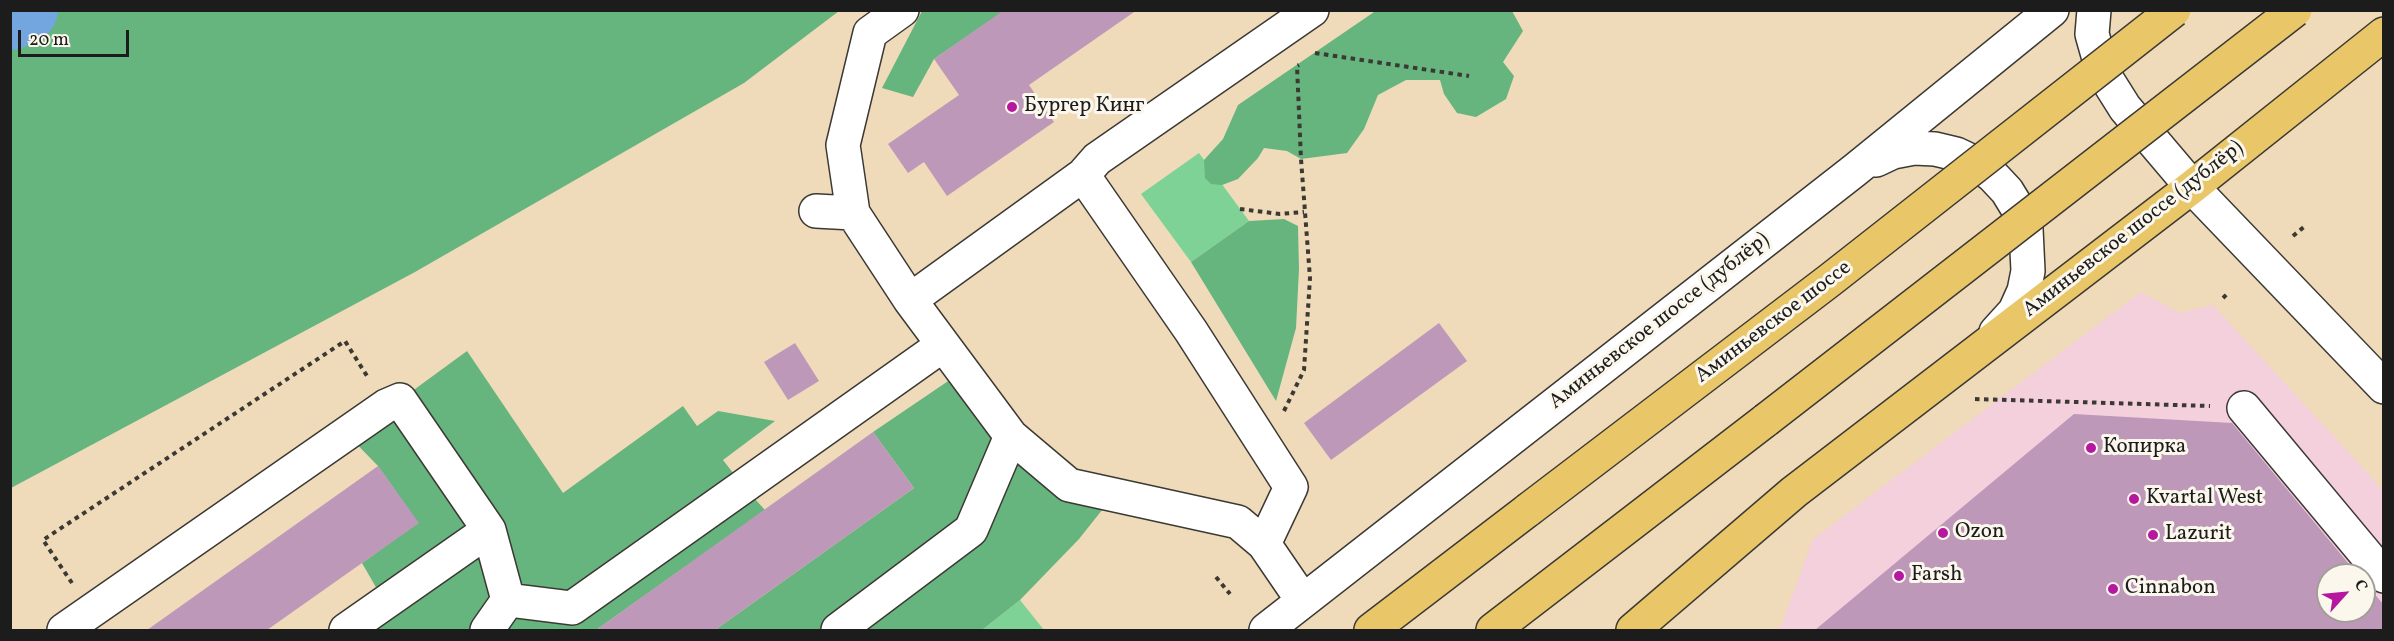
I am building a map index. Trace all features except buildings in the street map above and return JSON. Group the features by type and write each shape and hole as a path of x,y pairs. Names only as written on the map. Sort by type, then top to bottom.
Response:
{"main road":[{"name":"Аминьевское шоссе","path":"1371,630 1840,273 2174,10"},
{"path":"1493,630 2295,10"},
{"name":"Аминьевское шоссе (дублёр)","path":"1633,630 1794,492 2192,187 2384,34"}],"street":[{"path":"902,10 870,33 843,145 853,213 910,300 1011,436 1069,485 1238,522 1264,544 1303,601"},
{"path":"910,300 1083,175 1097,159 1312,10"},
{"name":"Аминьевское шоссе (дублёр)","path":"1266,630 1855,170 2052,10"},
{"path":"2094,10 2092,34 2103,74 2125,108 2192,187 2384,387"},
{"path":"1855,170 1893,152 1914,148 1935,149 1956,154 1975,163 1992,175 2007,191 2026,229 2028,271 2024,291 2015,311 1986,343"},
{"path":"1083,175 1191,331 1291,487 1264,544"},
{"path":"816,211 853,213"},
{"path":"508,600 572,608 943,345"},
{"path":"64,630 386,406 400,400 489,530 508,600"},
{"path":"2244,408 2384,576"},
{"path":"838,630 970,530 1011,436"},
{"path":"346,630 489,530"},
{"path":"487,630 508,600"}],"path":[{"path":"1261,439 1280,419 1304,370 1310,278 1304,212 1297,66 1315,53 1469,76"},
{"path":"1240,209 1280,214 1304,212"},
{"path":"2293,236 2305,226"},
{"path":"2223,298 2229,292"},
{"path":"90,611 43,540 345,341"},
{"path":"1968,399 2025,399 2244,408"},
{"path":"1216,577 1230,594"}],"shaded area":[{"path":"2141,292 2180,313 2213,305 2383,490 2383,630 1775,630 1782,624 1813,539"}],"green space":[{"path":"11,10 839,11 744,83 415,272 11,488"},
{"path":"1377,10 1512,11 1523,31 1503,62 1514,76 1506,99 1476,117 1457,113 1444,94 1440,80 1406,80 1378,95 1364,129 1347,153 1301,159 1287,151 1264,148 1258,158 1238,179 1222,185 1211,184 1205,178 1204,160 1223,139 1238,105"},
{"path":"922,11 1004,11 934,59 913,97 882,88"},
{"path":"1199,153 1249,221 1191,262 1141,194"},
{"path":"1284,219 1298,226 1299,269 1296,328 1276,401 1191,262 1249,221"},
{"path":"467,351 563,493 683,406 697,426 718,411 775,421 723,460 765,510 596,630 346,630 385,603 362,563 418,523 378,466 346,433 400,400"},
{"path":"963,371 1011,436 1114,495 1079,539 1020,600 982,630 715,630 914,488 873,432"},
{"path":"1020,600 1044,630 982,630"}],"waterway":[{"path":"10,17 25,10"}],"place":[{"name":"Бургер Кинг","path":"1012,107"},
{"name":"Копирка","path":"2091,448"},
{"name":"Kvartal West","path":"2134,499"},
{"name":"Ozon","path":"1943,533"},
{"name":"Lazurit","path":"2153,535"},
{"name":"Farsh","path":"1899,576"},
{"name":"Cinnabon","path":"2113,589"}]}
